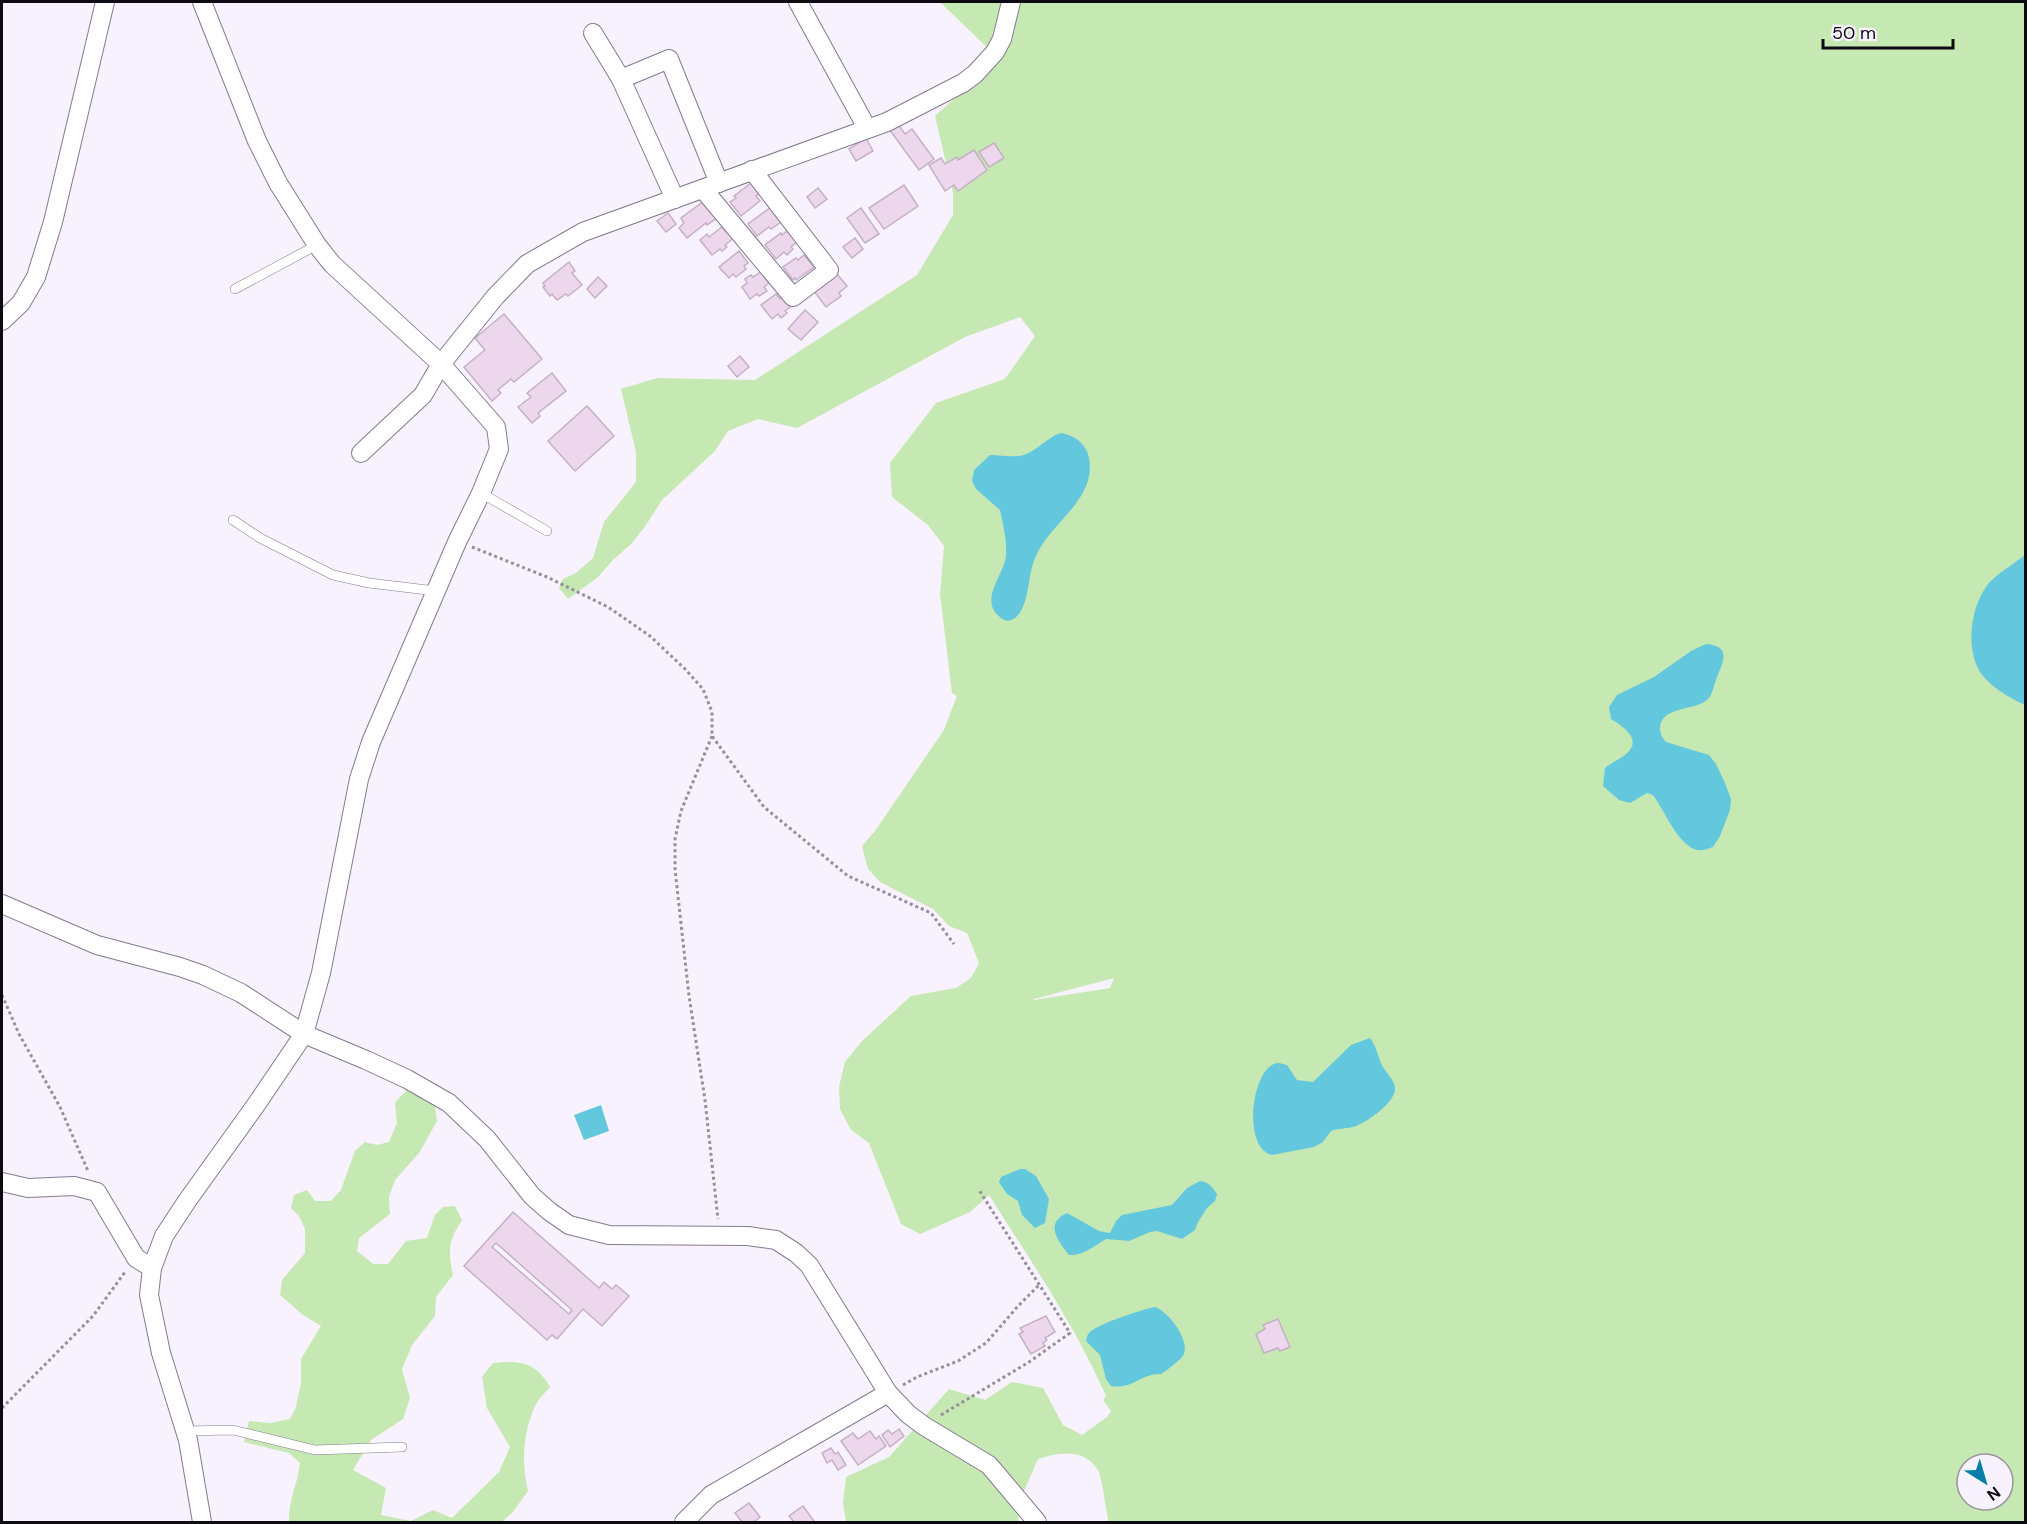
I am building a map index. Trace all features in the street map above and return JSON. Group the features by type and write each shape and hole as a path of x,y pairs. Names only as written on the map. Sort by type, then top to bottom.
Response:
{"street":[{"path":"2,321 21,303 36,277 53,222 105,2"},
{"path":"202,2 257,141 278,183 317,245 332,264 441,364 496,427 499,449 371,742 359,779 321,973 304,1034 164,1236 152,1268 149,1294 161,1353 185,1431 202,1522"},
{"path":"798,2 867,128"},
{"path":"361,453 423,395 441,364 495,297 527,264 583,232 887,122 963,83 975,74 995,52 1002,39 1011,2"},
{"path":"593,33 621,79 675,199"},
{"path":"621,79 669,59 711,186 793,297 829,270 752,170"},
{"path":"2,904 97,945 203,975 241,993 304,1034 376,1065 449,1103 487,1140 532,1196 569,1224 609,1235 721,1235 776,1240 809,1265 888,1393 908,1414 924,1426 989,1465 1037,1522"},
{"path":"2,1182 28,1188 74,1186 97,1192 136,1257 152,1268"},
{"path":"684,1522 711,1495 888,1393"}],"lane":[{"path":"235,289 317,245"},
{"path":"481,493 547,531"},
{"path":"233,520 260,538 333,575 369,583 436,591"},
{"path":"185,1431 233,1430 315,1450 402,1447"}],"path":[{"path":"457,542 547,577 608,607 650,636 685,669 703,689 712,712 712,736 681,811 675,839 675,869 689,996 705,1100 714,1193 721,1235"},
{"path":"712,736 764,807 778,820 848,876 931,913 954,944"},
{"path":"2,996 19,1034 60,1107 97,1192"},
{"path":"924,1426 1029,1362 1070,1333 979,1190"},
{"path":"2,1408 93,1316 136,1257"},
{"path":"888,1393 917,1377 958,1361 986,1342 1039,1285"}],"green space":[{"path":"940,2 2025,2 2025,1522 1109,1522 1098,1470 1086,1458 1063,1454 1038,1459 1021,1498 1018,1522 846,1522 843,1503 846,1477 889,1457 949,1389 985,1400 1012,1382 1043,1388 1063,1425 1082,1435 1107,1417 1111,1411 1103,1400 1106,1396 1094,1370 1066,1318 989,1195 970,1212 920,1234 901,1224 869,1143 851,1130 840,1109 839,1087 845,1062 862,1041 911,996 956,988 971,978 979,963 967,933 949,926 933,909 880,882 868,869 862,846 875,831 944,730 957,696 952,693 940,594 944,546 928,525 892,497 890,463 936,403 1005,379 1035,336 1020,317 965,337 797,428 758,419 728,431 715,451 662,500 630,545 597,578 568,599 559,588 563,579 576,573 593,558 604,522 636,482 636,452 621,389 657,378 755,380 917,275 953,215 953,193 935,116 999,59","holes":["1114,978 1110,988 1034,1000"]},
{"path":"409,1088 434,1100 437,1121 419,1153 395,1180 389,1197 390,1214 359,1238 357,1251 373,1264 388,1264 406,1241 427,1238 435,1215 443,1207 455,1206 462,1220 450,1246 453,1275 436,1297 435,1316 412,1345 402,1369 410,1398 403,1419 371,1440 353,1470 386,1488 381,1515 411,1521 433,1510 452,1518 499,1472 510,1447 487,1408 482,1377 493,1363 511,1362 526,1364 533,1368 539,1372 550,1387 536,1403 528,1427 524,1470 528,1491 512,1513 502,1522 289,1522 300,1463 289,1453 244,1442 249,1421 271,1423 290,1419 296,1407 301,1383 301,1359 321,1326 303,1315 280,1295 282,1280 305,1253 305,1229 299,1216 291,1208 294,1195 307,1190 315,1201 331,1201 341,1190 355,1151 365,1142 377,1145 389,1142 397,1123 395,1102"}],"water":[{"path":"1061,433 1070,435 1084,446 1088,454 1090,470 1087,484 1081,496 1043,543 1036,556 1025,603 1020,612 1011,620 1004,620 994,611 992,603 994,587 1005,563 1006,555 1000,510 976,489 972,481 974,470 990,455 1025,455"},
{"path":"2025,555 2025,705 2001,692 1980,672 1973,652 1972,629 1976,607 1986,587 1999,574"},
{"path":"1706,644 1720,648 1724,656 1711,694 1702,703 1665,716 1660,730 1666,742 1709,755 1716,764 1731,799 1730,810 1720,836 1713,847 1699,850 1682,840 1653,795 1647,793 1630,803 1619,800 1603,786 1605,768 1627,753 1633,741 1628,732 1611,719 1609,707 1617,695 1654,677 1691,651"},
{"path":"1370,1038 1395,1087 1386,1105 1373,1117 1359,1125 1331,1131 1323,1142 1314,1147 1272,1155 1262,1149 1256,1138 1253,1123 1254,1107 1262,1077 1269,1067 1278,1063 1287,1065 1297,1080 1313,1082 1351,1045"},
{"path":"601,1105 609,1131 584,1140 574,1115"},
{"path":"1025,1169 1036,1176 1049,1199 1045,1223 1035,1228 1022,1215 1018,1201 1007,1194 999,1182 1001,1177"},
{"path":"1200,1181 1214,1189 1217,1194 1215,1201 1207,1208 1195,1230 1182,1239 1157,1231 1129,1241 1106,1239 1084,1252 1069,1255 1057,1238 1056,1222 1067,1213 1099,1231 1110,1233 1122,1215 1172,1205 1187,1188"},
{"path":"1155,1307 1166,1314 1182,1335 1185,1350 1183,1356 1161,1374 1148,1376 1125,1386 1111,1386 1106,1379 1100,1355 1086,1341 1088,1335 1111,1321"}],"building":[{"path":"897,123 905,134 912,129 934,159 919,170 889,129"},
{"path":"866,138 873,151 856,161 849,149"},
{"path":"994,143 1004,158 989,167 979,152"},
{"path":"974,150 987,170 958,191 954,185 945,191 929,165 941,158 945,164 957,157 958,160"},
{"path":"751,183 759,194 756,196 760,201 741,216 730,202"},
{"path":"904,185 918,206 884,229 869,208"},
{"path":"818,188 827,199 815,208 807,197"},
{"path":"704,201 717,218 707,225 706,223 687,238 679,228 684,223 681,218"},
{"path":"771,207 781,222 757,236 748,224"},
{"path":"861,208 879,234 865,243 847,218"},
{"path":"668,213 676,224 666,232 657,221"},
{"path":"722,227 726,232 729,229 735,237 725,245 727,247 722,251 720,249 712,255 700,240 707,234 709,237"},
{"path":"787,231 797,242 787,255 784,252 776,259 765,245"},
{"path":"855,238 863,249 852,258 843,247"},
{"path":"739,251 748,263 744,266 746,269 736,277 733,274 729,278 719,267"},
{"path":"804,255 814,267 793,280 783,267"},
{"path":"569,262 575,271 572,273 582,285 568,296 566,294 557,300 552,294 550,296 543,287 545,286 543,283"},
{"path":"762,271 770,282 764,287 767,291 750,299 742,287 747,283 745,279"},
{"path":"837,274 847,286 839,293 841,296 826,307 814,291"},
{"path":"598,277 607,286 595,298 587,289"},
{"path":"776,294 780,299 784,296 791,306 781,318 778,314 772,319 761,305"},
{"path":"805,310 818,322 801,340 788,329"},
{"path":"504,314 542,359 514,382 511,379 498,390 501,393 492,401 464,367 485,350 475,338"},
{"path":"740,356 749,367 737,377 728,366"},
{"path":"552,373 566,391 538,413 540,416 532,423 518,407 531,397 527,393"},
{"path":"587,406 614,436 575,471 548,441"},
{"path":"513,1212 599,1288 604,1282 612,1289 616,1285 629,1296 602,1326 583,1309 557,1339 552,1335 547,1340 464,1266","holes":["496,1243 572,1310 569,1314 492,1247"]},
{"path":"1046,1316 1055,1332 1045,1338 1047,1340 1043,1343 1045,1346 1031,1354 1019,1334 1023,1332 1020,1328"},
{"path":"1278,1319 1290,1347 1264,1353 1256,1334 1265,1329 1263,1325"},
{"path":"899,1429 904,1436 890,1447 882,1435 888,1430 892,1434"},
{"path":"870,1431 876,1439 879,1436 886,1446 858,1465 841,1441 853,1433 858,1439"},
{"path":"831,1448 835,1454 838,1452 846,1465 838,1470 832,1460 827,1463 822,1453"},
{"path":"749,1503 760,1517 756,1522 742,1522 735,1513"},
{"path":"803,1506 814,1521 794,1522 789,1516"}]}
